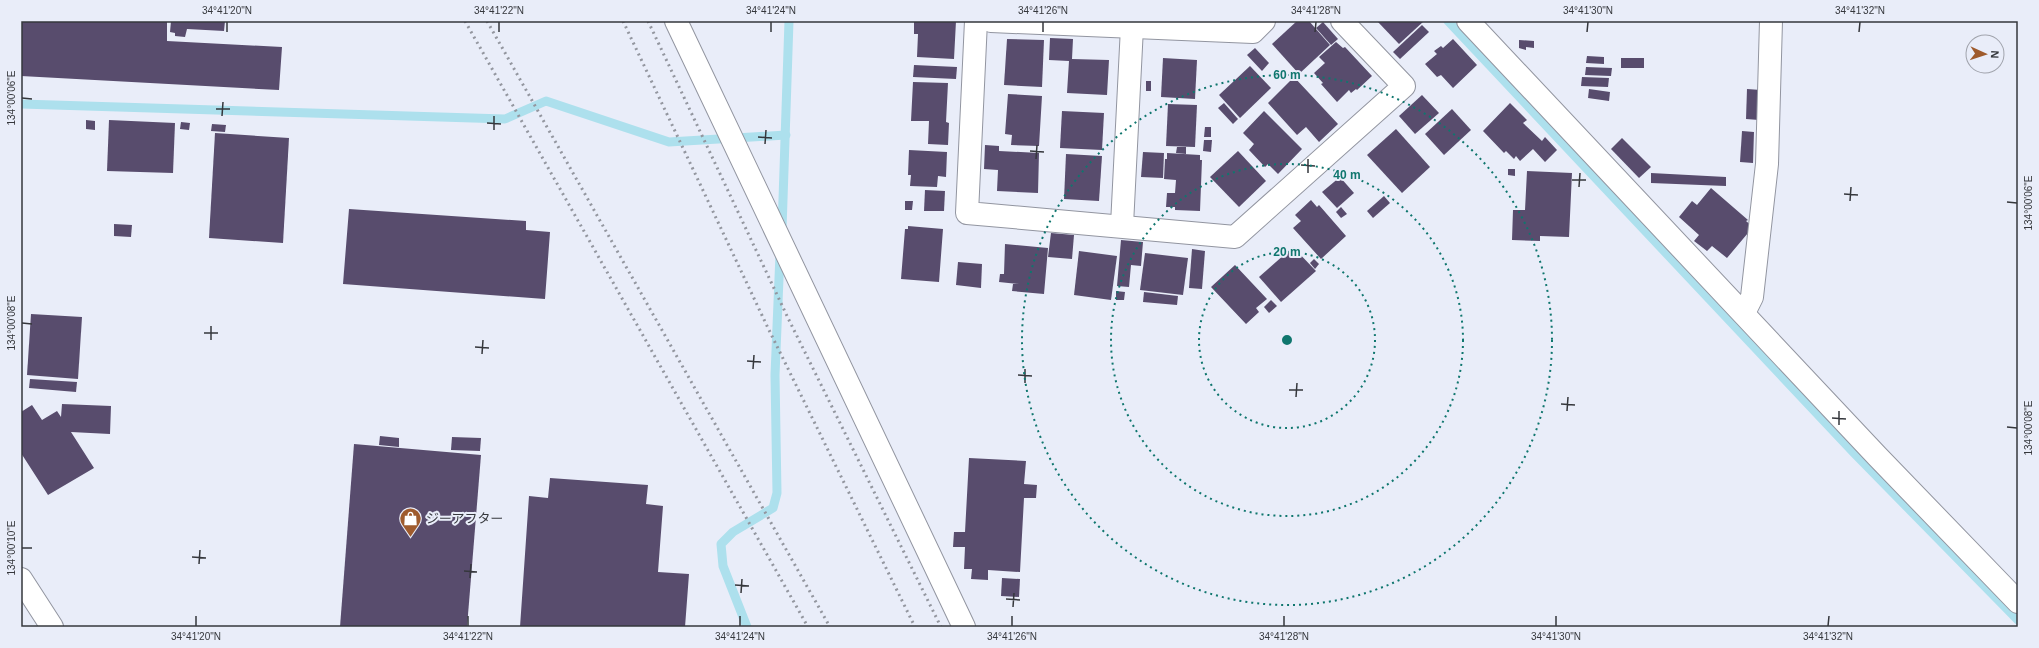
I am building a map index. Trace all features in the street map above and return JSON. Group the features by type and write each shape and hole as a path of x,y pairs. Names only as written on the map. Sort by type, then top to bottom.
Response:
{"main road":[{"path":"676,21 964,627"},
{"path":"976,21 967,213 1122,225 1235,237 1404,86 1342,21"},
{"path":"992,21 1253,32 1264,21"},
{"path":"1468,21 1877,456 2018,602"},
{"path":"1744,313 1752,297 1767,164 1771,21"},
{"path":"1122,225 1132,27"},
{"path":"21,579 52,627"}],"building":[{"path":"21,21 167,21 167,41 282,47 279,90 21,76"},
{"path":"171,21 225,21 224,31 187,29 185,37 175,36 175,33 170,32"},
{"path":"914,21 956,21 954,59 917,57 918,34 914,34"},
{"path":"1297,21 1309,21 1330,45 1299,74 1272,44"},
{"path":"1377,21 1424,21 1399,44"},
{"path":"1323,22 1338,39 1331,45 1316,28"},
{"path":"1422,25 1429,32 1400,59 1393,52"},
{"path":"1050,38 1073,39 1072,59 1109,60 1107,95 1067,93 1069,61 1049,60"},
{"path":"1007,39 1044,40 1042,87 1004,85"},
{"path":"1453,39 1477,65 1453,88 1441,75 1437,77 1425,64 1437,54 1434,51 1441,46 1443,48"},
{"path":"1519,40 1534,41 1534,48 1526,47 1526,50 1519,48"},
{"path":"1336,42 1343,48 1345,47 1372,76 1357,90 1356,89 1351,93 1349,90 1337,102 1321,84 1323,83 1314,73 1325,63 1319,57"},
{"path":"1255,48 1269,63 1262,71 1247,55"},
{"path":"1587,56 1604,57 1604,64 1586,63"},
{"path":"1163,58 1197,60 1195,99 1161,97"},
{"path":"1621,58 1644,58 1644,68 1621,68"},
{"path":"914,65 957,67 956,79 913,77"},
{"path":"1250,66 1271,88 1240,118 1219,95"},
{"path":"1586,67 1612,68 1611,76 1585,75"},
{"path":"1294,77 1338,124 1319,142 1306,127 1297,135 1268,103"},
{"path":"1582,77 1609,78 1608,87 1581,86"},
{"path":"1146,81 1151,81 1151,91 1146,91"},
{"path":"913,82 948,83 946,122 949,123 948,145 928,144 929,121 911,121"},
{"path":"1589,89 1610,92 1609,101 1588,98"},
{"path":"1747,89 1761,90 1759,120 1746,119"},
{"path":"1008,94 1042,96 1039,146 1011,145 1012,135 1005,134"},
{"path":"1422,95 1439,113 1415,134 1399,116"},
{"path":"1224,103 1238,119 1233,124 1218,108"},
{"path":"1510,103 1527,120 1523,123 1542,141 1545,137 1557,150 1545,162 1533,149 1520,161 1516,156 1514,159 1506,151 1504,153 1483,131"},
{"path":"1168,104 1197,105 1195,147 1166,146"},
{"path":"1452,109 1471,130 1444,155 1425,134"},
{"path":"1062,111 1104,113 1102,150 1060,148"},
{"path":"1264,111 1302,149 1278,174 1268,164 1265,167 1249,150 1254,144 1243,133"},
{"path":"86,120 95,121 95,130 86,129"},
{"path":"109,120 175,123 173,173 107,171"},
{"path":"181,122 190,123 189,130 180,129"},
{"path":"212,124 226,125 225,132 211,131"},
{"path":"1205,127 1211,127 1211,137 1204,137"},
{"path":"1396,129 1430,167 1402,193 1367,155"},
{"path":"1742,131 1754,132 1753,163 1740,162"},
{"path":"215,133 289,138 283,243 209,238"},
{"path":"1622,138 1651,167 1639,178 1611,149"},
{"path":"1204,140 1212,140 1211,152 1203,151"},
{"path":"985,145 999,146 999,151 1039,153 1038,193 997,191 998,170 984,169"},
{"path":"1177,147 1186,147 1186,154 1176,153"},
{"path":"909,150 947,152 946,177 938,176 937,187 910,186 911,175 908,175"},
{"path":"1238,151 1266,181 1239,207 1210,177"},
{"path":"1143,152 1164,153 1163,178 1141,177"},
{"path":"1167,153 1200,155 1200,160 1202,160 1200,211 1175,210 1175,207 1166,207 1167,193 1175,193 1176,180 1164,179 1165,159 1167,159"},
{"path":"1066,154 1102,156 1099,201 1064,199"},
{"path":"1508,169 1515,169 1515,176 1508,175"},
{"path":"1527,171 1572,173 1569,237 1540,236 1540,241 1512,240 1513,210 1525,210"},
{"path":"1651,173 1726,177 1726,186 1651,183"},
{"path":"1340,177 1354,193 1337,208 1322,192"},
{"path":"1711,188 1748,220 1746,221 1753,227 1727,258 1712,246 1707,251 1694,241 1699,235 1679,217 1692,201 1697,205"},
{"path":"925,190 945,191 944,211 924,211"},
{"path":"1384,196 1390,203 1373,218 1367,211"},
{"path":"1311,200 1317,207 1319,205 1346,236 1321,259 1293,228 1301,221 1295,215"},
{"path":"905,201 913,201 912,210 905,210"},
{"path":"1341,207 1347,214 1341,218 1336,212"},
{"path":"349,209 526,221 526,230 550,232 545,299 343,284"},
{"path":"114,224 132,225 131,237 114,236"},
{"path":"908,226 943,229 939,282 901,279 905,229 908,229"},
{"path":"1051,233 1074,235 1072,259 1048,257"},
{"path":"1121,240 1143,242 1141,266 1131,265 1129,287 1117,286"},
{"path":"1005,244 1048,248 1044,294 1012,291 1013,284 1019,284 999,282 1000,274 1004,274"},
{"path":"1293,247 1316,271 1281,302 1259,277"},
{"path":"1192,249 1205,251 1202,289 1189,288"},
{"path":"1079,251 1117,256 1111,300 1074,295"},
{"path":"1145,253 1188,258 1183,295 1140,290"},
{"path":"1314,259 1319,264 1315,269 1310,263"},
{"path":"958,262 982,264 981,288 956,285"},
{"path":"1235,265 1267,299 1256,308 1259,312 1246,324 1211,287"},
{"path":"1116,291 1125,292 1124,300 1116,300"},
{"path":"1144,292 1178,296 1177,305 1143,302"},
{"path":"1271,300 1277,306 1269,313 1264,307"},
{"path":"31,314 82,317 78,379 27,375"},
{"path":"30,379 77,382 76,392 29,388"},
{"path":"62,404 111,406 110,434 71,432 94,468 48,495 21,453 21,412 32,405 42,420 57,411 61,417"},
{"path":"380,436 399,438 399,447 379,445"},
{"path":"452,437 481,438 480,451 451,450"},
{"path":"354,444 481,455 467,627 340,627"},
{"path":"969,458 1026,461 1024,484 1037,485 1036,498 1024,498 1020,572 988,570 988,580 971,579 972,569 964,569 965,547 953,547 954,532 965,532"},
{"path":"550,478 648,485 646,504 663,506 658,572 689,574 685,627 520,627 529,496 548,498"},
{"path":"1002,578 1020,579 1019,597 1001,596"}],"waterway":[{"path":"782,229 789,21"},
{"path":"1448,21 1854,453 2018,620"},
{"path":"21,104 505,119 546,101 669,142 786,135"},
{"path":"747,627 723,566 721,544 733,532 773,508 777,493 775,375 780,254"}],"railway":[{"path":"465,21 808,627"},
{"path":"487,21 830,627"},
{"path":"623,21 768,328 915,627"},
{"path":"648,21 788,318 941,627"}],"place":[{"name":"ジーアフター","path":"411,538"}]}
